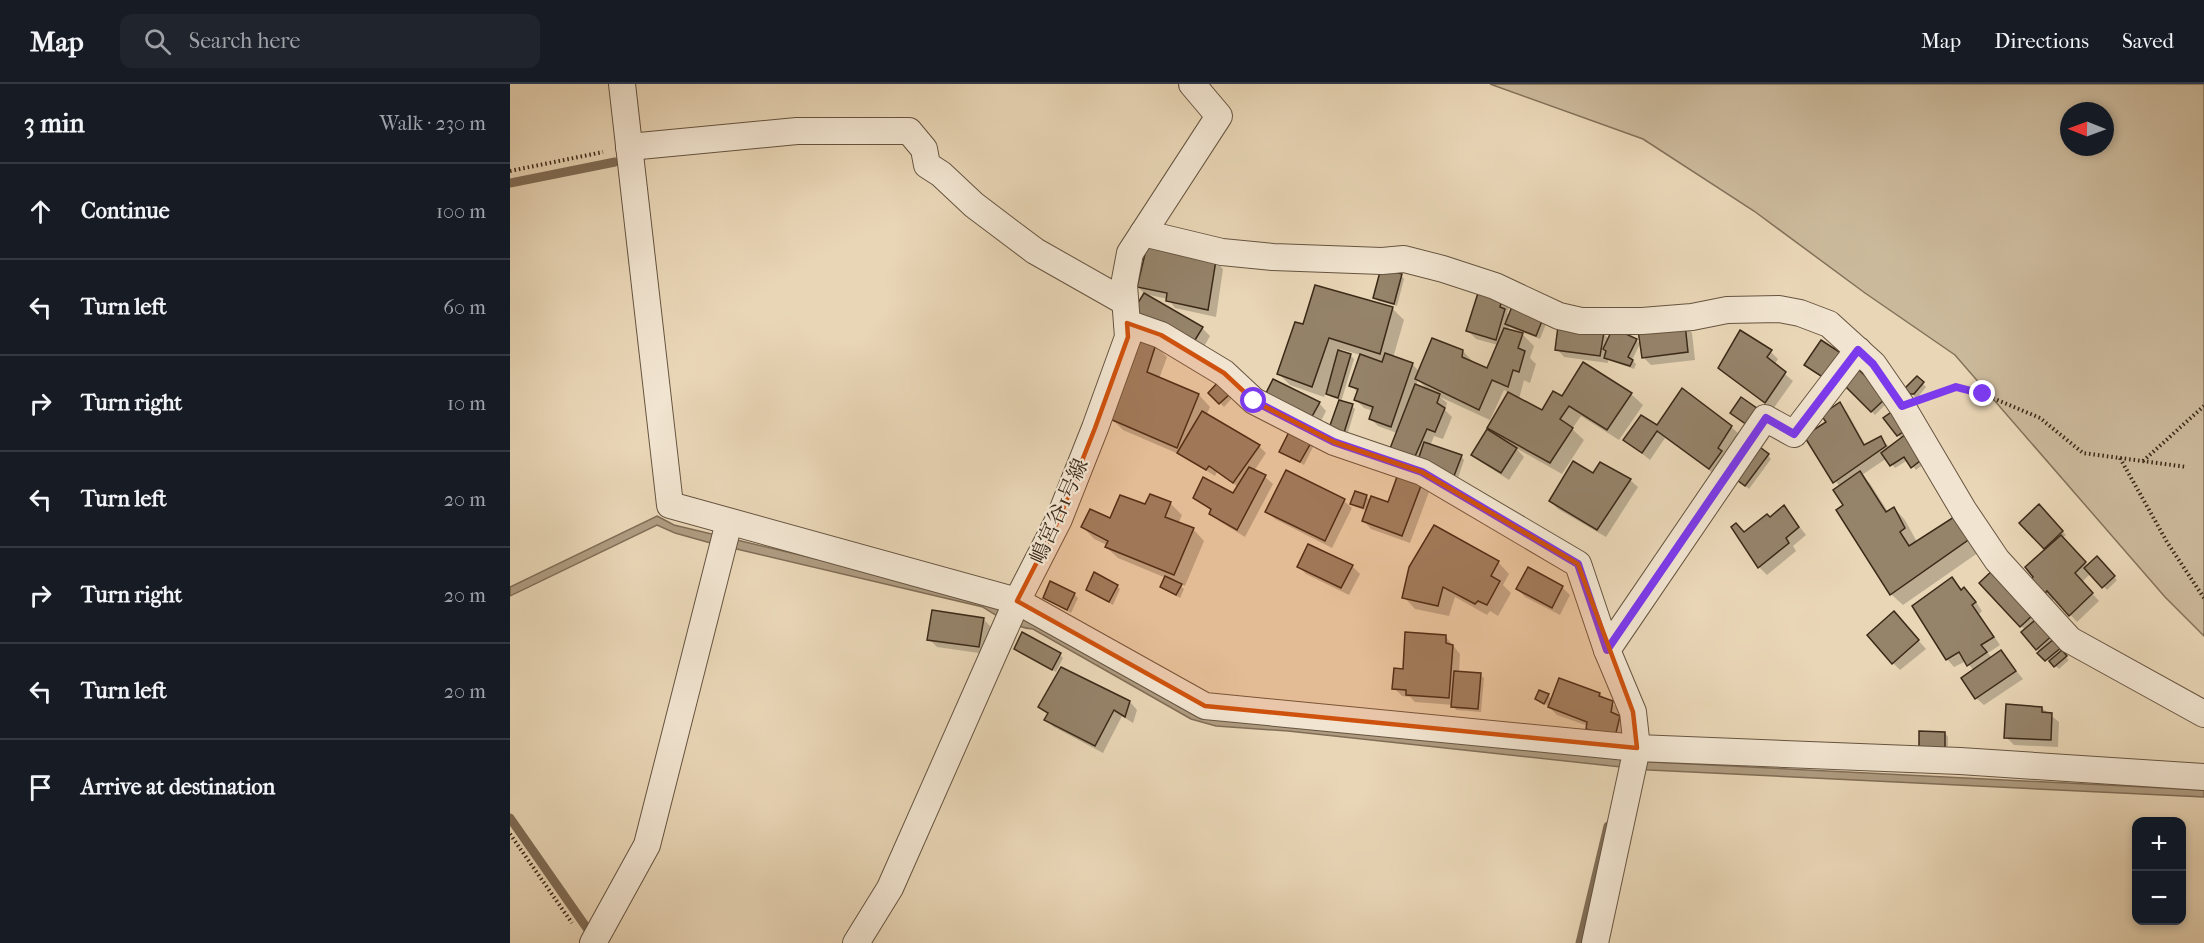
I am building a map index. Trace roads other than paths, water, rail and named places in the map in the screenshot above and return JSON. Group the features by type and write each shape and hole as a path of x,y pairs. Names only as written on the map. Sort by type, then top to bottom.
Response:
{"street":[{"path":"622,84 669,505 1017,601 1205,706 1637,748 1960,761 2204,777"},
{"name":"嶋宮谷1号線","path":"856,943 890,888 1017,601 1059,519 1128,337 1124,285 1130,252 1219,116 1192,84"},
{"path":"629,147 797,131 909,130 924,149 927,165 974,206 1035,251 1126,312 1217,368 1254,401 1334,442 1422,472 1578,564 1607,650 1633,712 1637,748 1595,943"},
{"path":"1143,233 1222,252 1273,257 1382,261 1404,259 1495,286 1559,316 1581,321 1642,321 1692,317 1727,310 1779,309 1800,313 1829,324 1873,364 1902,406 1964,511 1997,560 2070,640 2204,714"},
{"path":"1607,650 1766,418 1794,434 1858,350"},
{"path":"585,936 647,845 729,522"}],"waterway":[{"path":"510,183 615,162"},
{"path":"510,818 591,934"},
{"path":"1580,943 1608,826"}]}
